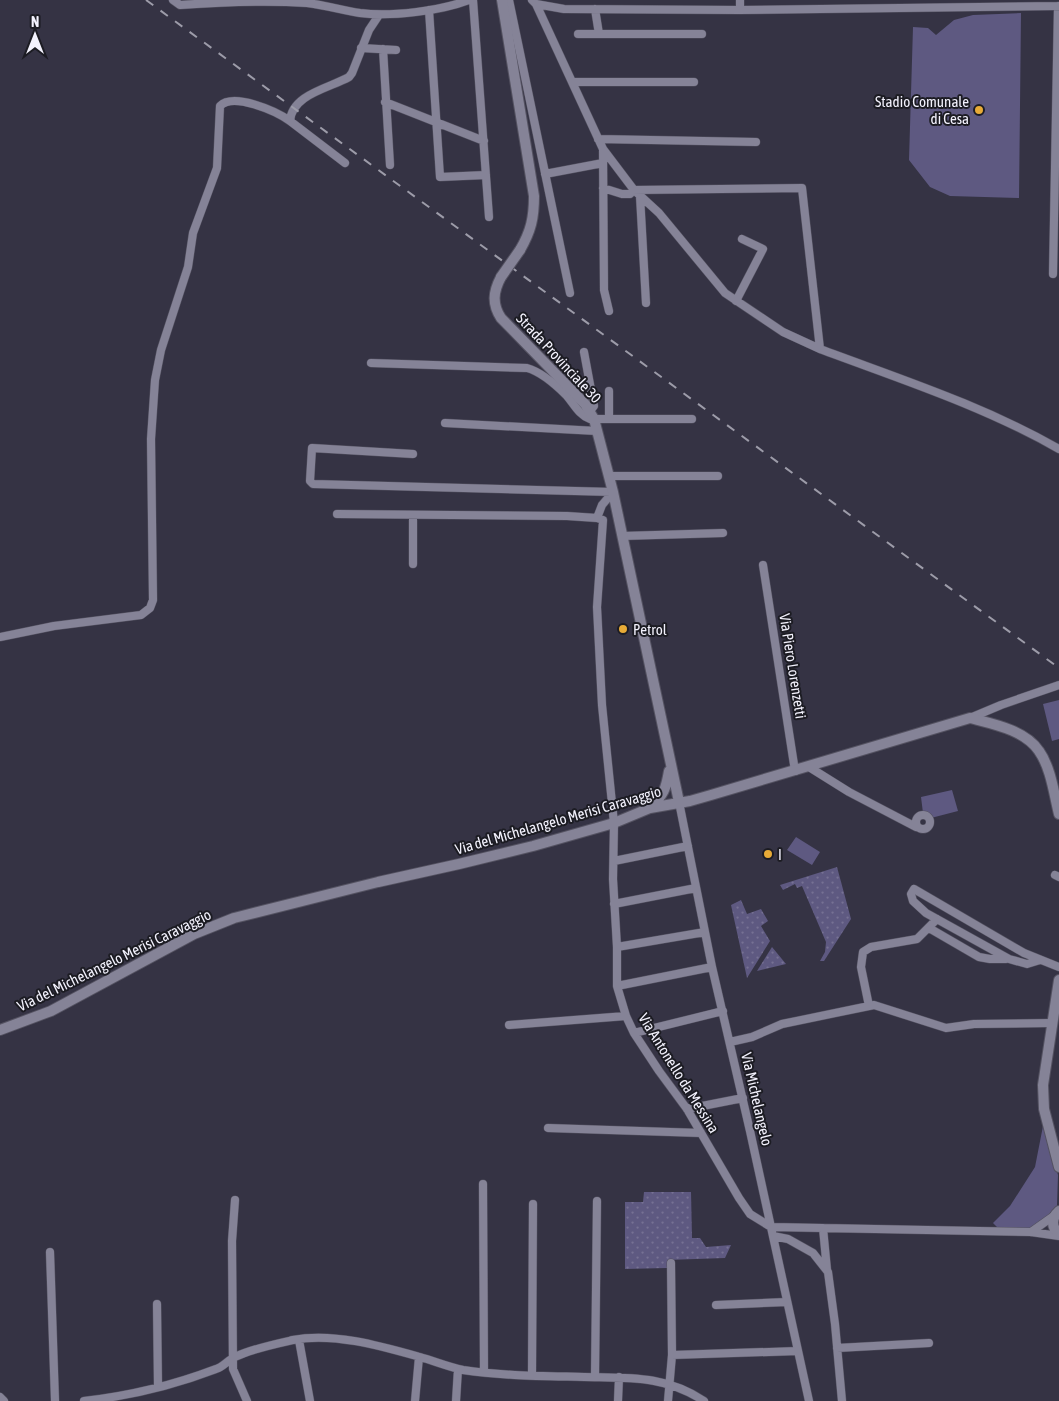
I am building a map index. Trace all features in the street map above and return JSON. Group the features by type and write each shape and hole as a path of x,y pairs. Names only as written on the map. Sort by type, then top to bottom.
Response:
{"street":[{"path":"173,0 180,5 242,1 308,3 379,15 429,10 470,0"},
{"path":"474,0 489,217"},
{"name":"Strada Provinciale 30","path":"502,0 534,196 534,216 529,234 501,277 495,290 496,311 578,397 592,415 613,492 679,802"},
{"path":"509,0 570,292"},
{"path":"683,0 683,10"},
{"path":"740,0 740,10"},
{"path":"836,0 836,9"},
{"path":"870,0 870,9"},
{"path":"534,2 564,9 595,10 870,9 1030,4 1059,6 1053,274"},
{"path":"534,2 603,149 637,193 659,213 726,293 783,332 933,391 1001,420 1059,449"},
{"path":"429,10 440,177 486,176"},
{"path":"595,10 599,34"},
{"path":"290,121 290,114 309,94 348,77 352,72 369,30 379,15"},
{"path":"578,34 702,34"},
{"path":"362,48 396,50"},
{"path":"383,49 390,165"},
{"path":"572,82 694,82"},
{"path":"0,637 54,626 141,616 150,608 153,600 151,439 155,380 161,350 188,267 193,233 217,168 220,106 229,100 247,103 276,113 290,121 345,163"},
{"path":"385,102 484,141"},
{"path":"598,140 756,142"},
{"path":"603,149 604,290 609,311"},
{"path":"545,174 573,172 602,164"},
{"path":"603,188 622,194 802,188 820,348"},
{"path":"637,193 646,304"},
{"path":"736,301 763,249 742,239"},
{"path":"371,363 527,368 539,372 567,397 582,415 590,419 594,406 584,352"},
{"path":"609,391 609,419"},
{"path":"592,415 609,419 692,419"},
{"path":"445,423 597,430"},
{"path":"413,454 312,448 310,481 313,484 613,492"},
{"path":"609,476 718,476"},
{"path":"337,514 567,516 597,518 602,505 613,492"},
{"path":"413,515 413,564"},
{"name":"Via Antonello da Messina","path":"597,518 603,520 597,607 603,714 614,823 613,879 617,986 626,1016 634,1033 687,1109 739,1198 750,1214 771,1227"},
{"path":"622,536 723,533"},
{"name":"Via Piero Lorenzetti","path":"764,565 795,771"},
{"path":"970,718 1059,685"},
{"path":"970,718 997,725 1025,738 1038,750 1045,763 1059,814"},
{"name":"Via del Michelangelo Merisi Caravaggio","path":"0,1030 51,1011 194,934 234,918 524,848 614,823 650,808 690,801 970,718"},
{"path":"650,808 662,796 666,788 670,765"},
{"path":"809,767 850,792 916,827"},
{"name":"Via Michelangelo","path":"679,802 712,967 743,1098 809,1401"},
{"path":"614,861 688,846"},
{"path":"614,904 696,888"},
{"path":"1040,960 1027,964 1009,959 922,910 913,901 911,894 914,889 1024,953 1059,967"},
{"path":"869,1006 861,967 863,952 871,947 917,939 937,919"},
{"path":"929,928 980,956 990,959 1009,959"},
{"path":"617,947 705,932"},
{"path":"617,986 712,967"},
{"path":"1059,980 1042,1085 1044,1109 1059,1167"},
{"path":"730,1042 752,1037 782,1024 874,1005 946,1028 974,1024 1052,1023"},
{"path":"634,1033 723,1011"},
{"path":"509,1025 626,1016"},
{"path":"687,1109 743,1098"},
{"path":"548,1128 701,1134"},
{"path":"483,1184 484,1372"},
{"path":"235,1200 232,1241 233,1369 247,1401"},
{"path":"595,1377 597,1200"},
{"path":"532,1375 533,1204"},
{"path":"1031,1232 1057,1213"},
{"path":"1057,1213 1053,1224 1054,1229 1059,1235"},
{"path":"771,1227 1031,1232 1059,1235"},
{"path":"823,1228 842,1401"},
{"path":"773,1236 788,1239 813,1253 828,1272"},
{"path":"50,1252 55,1401"},
{"path":"668,1401 672,1355 671,1262"},
{"path":"716,1305 787,1302"},
{"path":"157,1304 158,1387"},
{"path":"84,1401 118,1397 158,1387 219,1368 234,1357 299,1340 316,1338 347,1340 384,1346 458,1368 484,1372 652,1379 690,1391 704,1401"},
{"path":"299,1340 310,1401"},
{"path":"837,1348 929,1343"},
{"path":"672,1355 798,1351"},
{"path":"415,1401 420,1357"},
{"path":"456,1401 458,1368"},
{"path":"618,1401 619,1378"},
{"path":"0,1397 4,1401"}],"shaded area":[{"path":"1021,13 1019,198 950,196 930,187 909,160 913,27 928,28 936,35 954,20 973,15"},
{"path":"1059,700 1059,739 1052,741 1043,704"},
{"path":"952,790 958,811 931,818 923,813 921,797"},
{"path":"796,837 820,852 812,865 787,850"},
{"path":"837,867 851,919 824,961 820,961 825,952 826,942 802,886 797,888 795,884 783,890 780,885"},
{"path":"741,900 747,914 761,909 768,921 761,926 770,941 747,978 731,905"},
{"path":"772,947 786,964 757,971"},
{"path":"1043,1126 1058,1175 1057,1206 1053,1212 1030,1228 998,1228 993,1223 1010,1206 1035,1167"},
{"path":"644,1192 691,1192 692,1238 700,1238 706,1247 731,1245 725,1258 667,1260 667,1268 625,1269 625,1202 643,1202"}],"railway":[{"path":"146,0 1059,668"}],"place":[{"name":"Stadio Comunale di Cesa","path":"979,110"},
{"name":"Petrol","path":"623,629"},
{"name":"I","path":"768,854"}]}
